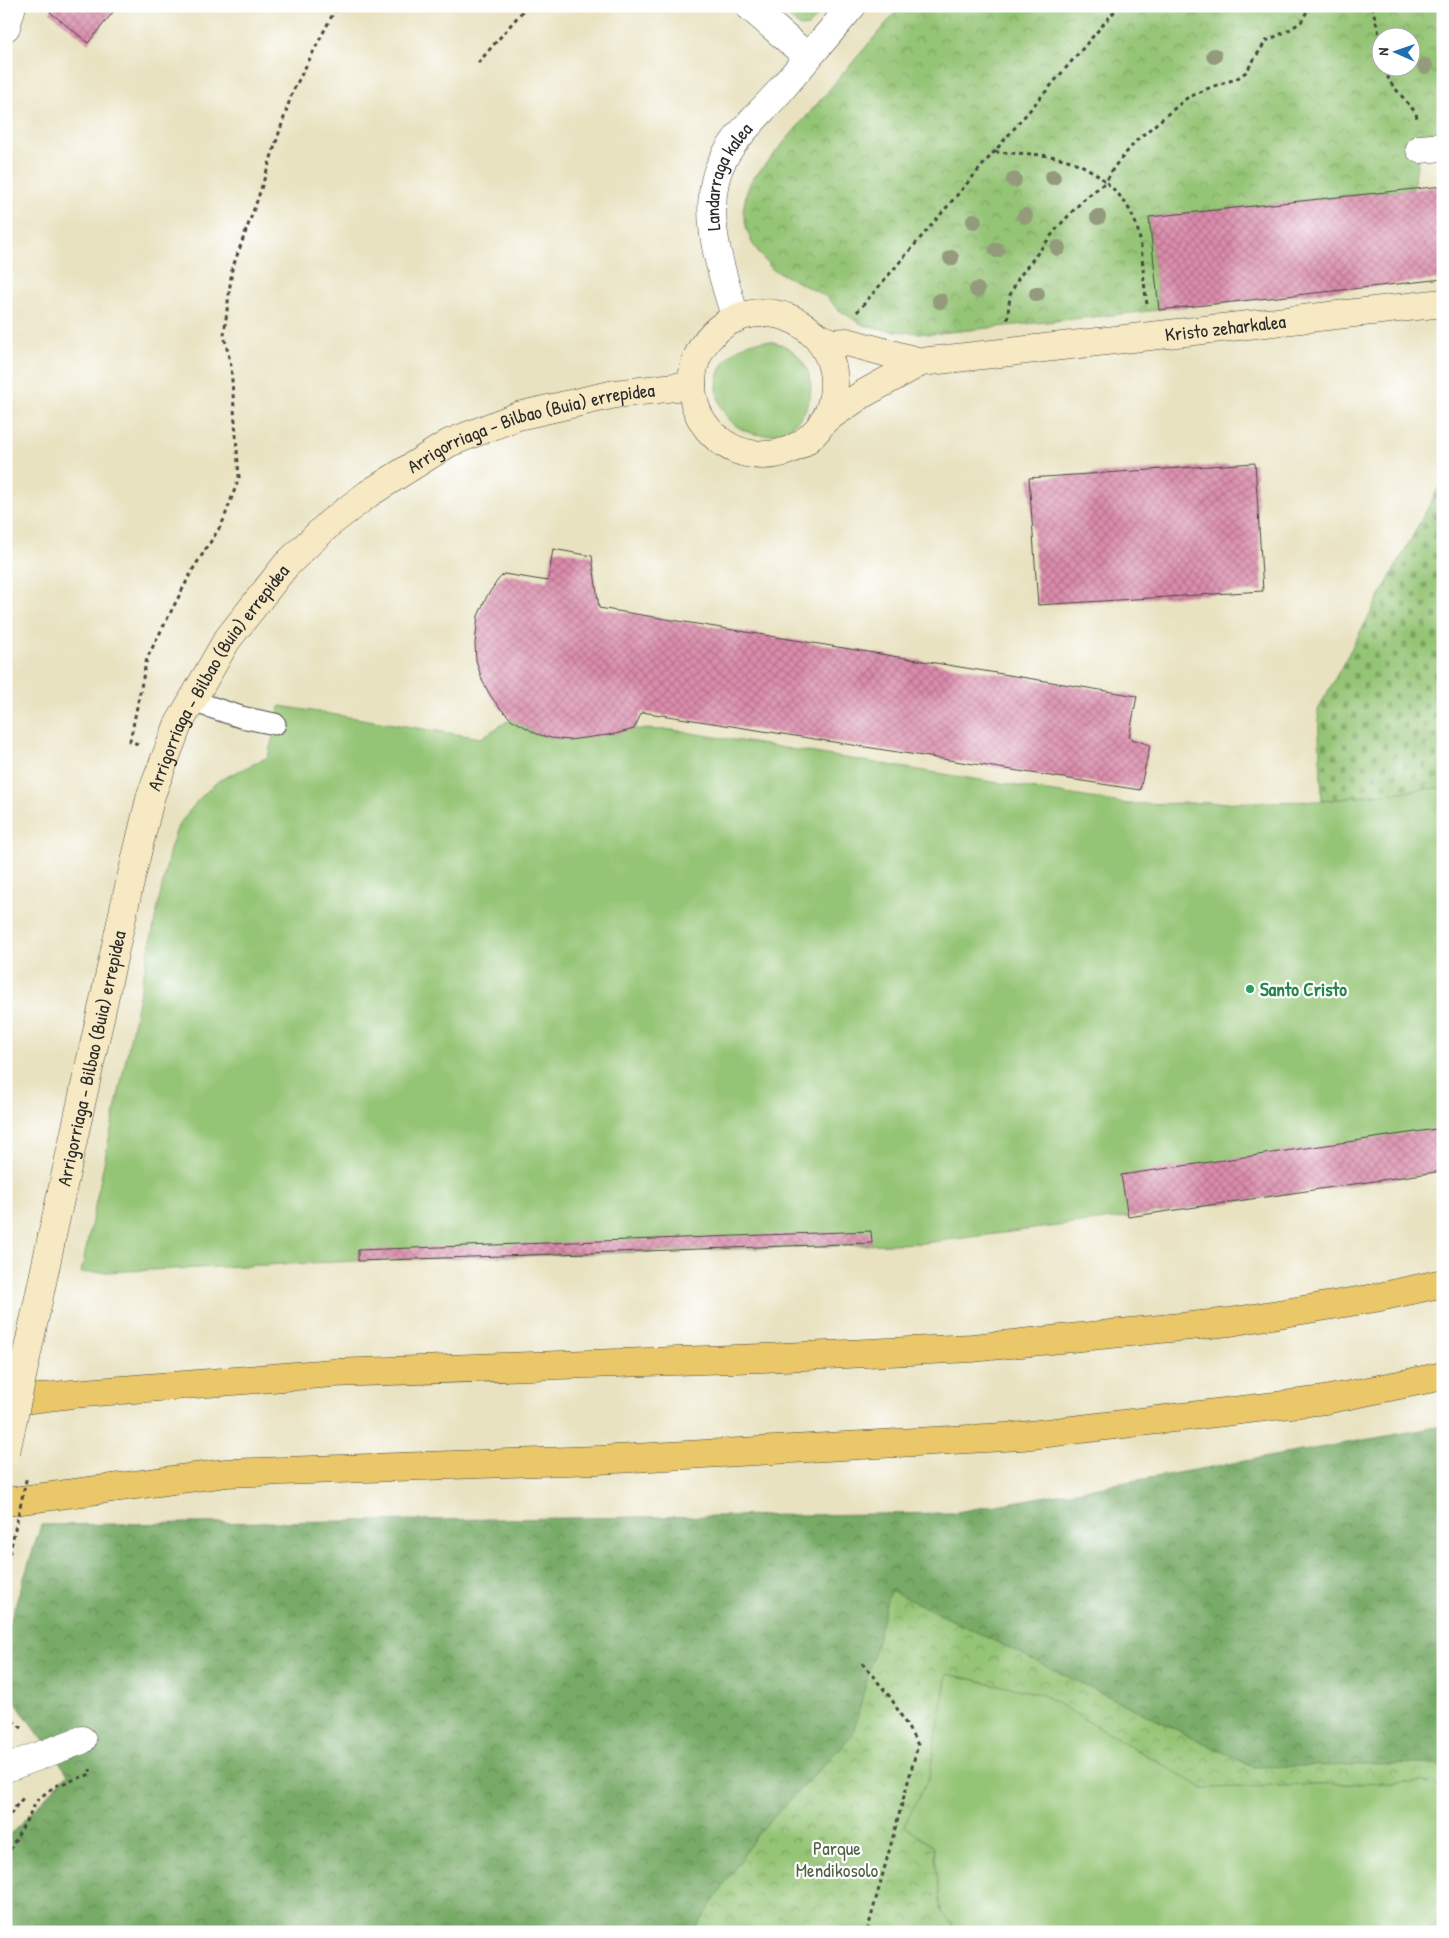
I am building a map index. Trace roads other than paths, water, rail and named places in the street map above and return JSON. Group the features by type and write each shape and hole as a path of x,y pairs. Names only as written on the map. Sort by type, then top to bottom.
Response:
{"highway":[{"path":"6,1402 82,1393 334,1373 763,1358 972,1348 1230,1322 1375,1298 1443,1283"},
{"path":"6,1502 226,1473 598,1460 1022,1436 1325,1400 1443,1376"}],"street":[{"path":"6,26 12,6"},
{"path":"749,6 808,57"},
{"name":"Landarraga kalea","path":"736,319 713,231 712,210 715,180 727,153 852,6"},
{"name":"Kristo zeharkalea","path":"921,362 1443,304"},
{"path":"756,314 777,315 796,322 822,338 847,342 921,362 863,394 823,421 805,441 780,453 766,455 738,450 715,436 705,425 698,413 692,385 693,371 697,358 704,346 724,326 736,319 756,314"},
{"path":"822,338 823,347 830,361 833,376 832,399 823,421"},
{"name":"Arrigorriaga - Bilbao (Buia) errepidea","path":"6,1452 126,895 151,795 178,724 227,640 286,565 330,522 368,494 449,443 518,416 615,394 692,385"},
{"path":"6,1747 74,1742 6,1768"}],"lane":[{"path":"192,701 241,717 275,724"}],"place":[{"name":"Santo Cristo","path":"1250,989"}],"park label":[{"name":"Parque Mendikosolo","path":"837,1859"}]}
